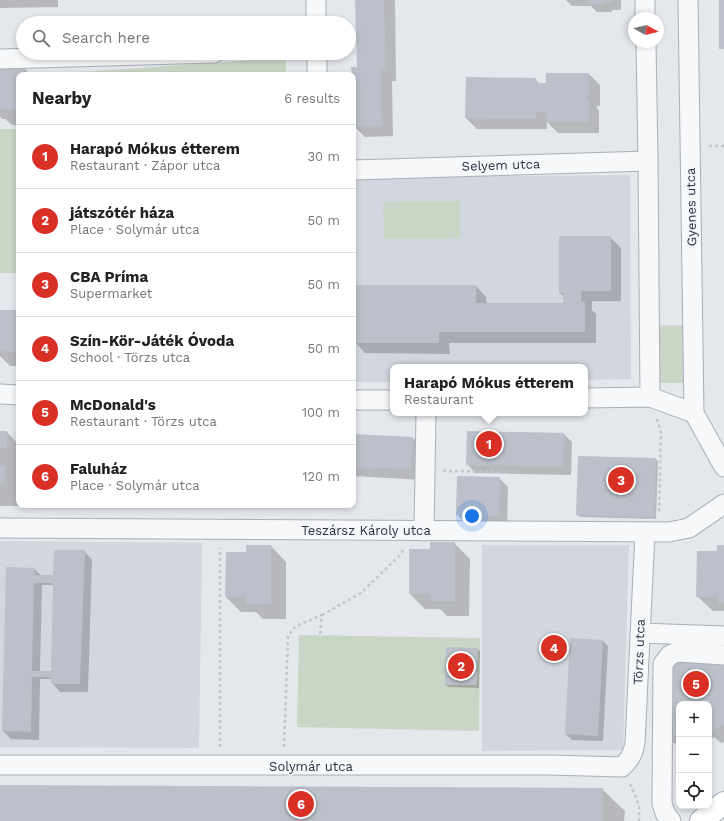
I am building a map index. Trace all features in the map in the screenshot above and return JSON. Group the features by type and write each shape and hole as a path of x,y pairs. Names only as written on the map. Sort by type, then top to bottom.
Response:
{"main road":[{"path":"701,821 724,803"}],"street":[{"path":"316,0 316,16"},
{"path":"645,0 645,12"},
{"name":"Gyenes utca","path":"688,0 694,413 724,467"},
{"path":"646,48 650,398"},
{"path":"0,59 16,59"},
{"path":"317,60 318,72"},
{"name":"Selyem utca","path":"356,170 648,161"},
{"path":"0,394 16,395"},
{"path":"588,398 650,398 694,413"},
{"path":"356,400 390,400"},
{"path":"420,531 425,470 426,416"},
{"name":"Teszársz Károly utca","path":"0,528 669,532 689,528 724,504"},
{"name":"Törzs utca","path":"622,767 633,754 636,743 640,633 652,532"},
{"path":"640,633 724,636"},
{"path":"670,821 665,813 662,803 663,664 670,655 677,652 724,655"},
{"name":"Solymár utca","path":"0,765 550,765 622,767"}],"path":[{"path":"650,398 661,433 652,532"},
{"path":"425,470 508,472"},
{"path":"220,529 220,766"},
{"path":"283,766 288,636 296,626 322,616 361,593 400,555 420,531"},
{"path":"320,635 322,616"},
{"path":"622,767 639,805 639,821"}],"shaded area":[{"path":"630,175 631,379 588,380 588,364 390,364 390,382 356,382 356,177"},
{"path":"0,541 202,543 199,748 0,747"},
{"path":"482,545 629,545 623,750 482,751"}],"green space":[{"path":"257,60 286,60 286,72 81,72"},
{"path":"0,129 16,129 16,273 0,273"},
{"path":"460,201 460,238 384,239 383,202"},
{"path":"693,325 693,383 650,383 649,326"},
{"path":"299,635 480,638 479,731 297,727"}],"building":[{"path":"355,0 384,0 386,70 381,70 382,126 356,126 356,72 352,72 351,67 357,67"},
{"path":"588,0 613,0 613,2 604,2 604,4 588,4"},
{"path":"719,0 724,0 724,49 719,49"},
{"path":"24,66 24,72 16,72 16,109 0,110 0,67"},
{"path":"546,73 589,73 589,96 585,96 585,99 589,99 589,122 546,122 546,112 537,112 536,119 465,118 466,77 536,78 536,83 546,83"},
{"path":"559,236 611,236 611,291 581,291 581,302 585,302 585,332 439,332 439,343 356,343 356,285 476,285 476,303 563,303 563,293 559,293"},
{"path":"0,310 16,310 16,352 0,351"},
{"path":"0,431 7,431 7,448 0,448"},
{"path":"467,431 564,433 563,467 466,465"},
{"path":"356,434 413,437 411,469 356,467"},
{"path":"578,456 656,458 654,517 576,515"},
{"path":"0,466 5,466 5,484 0,484"},
{"path":"457,476 500,477 499,516 456,515"},
{"path":"430,542 455,542 455,601 430,601 430,594 409,594 409,549 430,549"},
{"path":"246,545 271,545 271,604 246,604 246,597 225,597 226,552 246,552"},
{"path":"717,545 724,545 724,603 718,603 718,597 696,597 697,551 717,551"},
{"path":"54,550 85,550 80,684 51,684 51,677 32,677 31,732 2,731 6,567 35,568 35,575 53,575","holes":["34,583 53,583 51,671 32,671"]},
{"path":"570,638 603,640 598,736 565,734"},
{"path":"446,647 478,648 477,685 445,685"},
{"path":"672,659 724,661 724,725 712,731 712,701 676,701 676,736 665,736"},
{"path":"0,785 603,788 602,821 0,821"}],"place":[{"name":"Harapó Mókus étterem","path":"489,444"},
{"name":"CBA Príma","path":"621,480"},
{"name":"Szín-Kör-Játék Óvoda","path":"554,648"},
{"name":"játszótér háza","path":"461,666"},
{"name":"McDonald's","path":"696,684"},
{"name":"Faluház","path":"301,804"}]}
